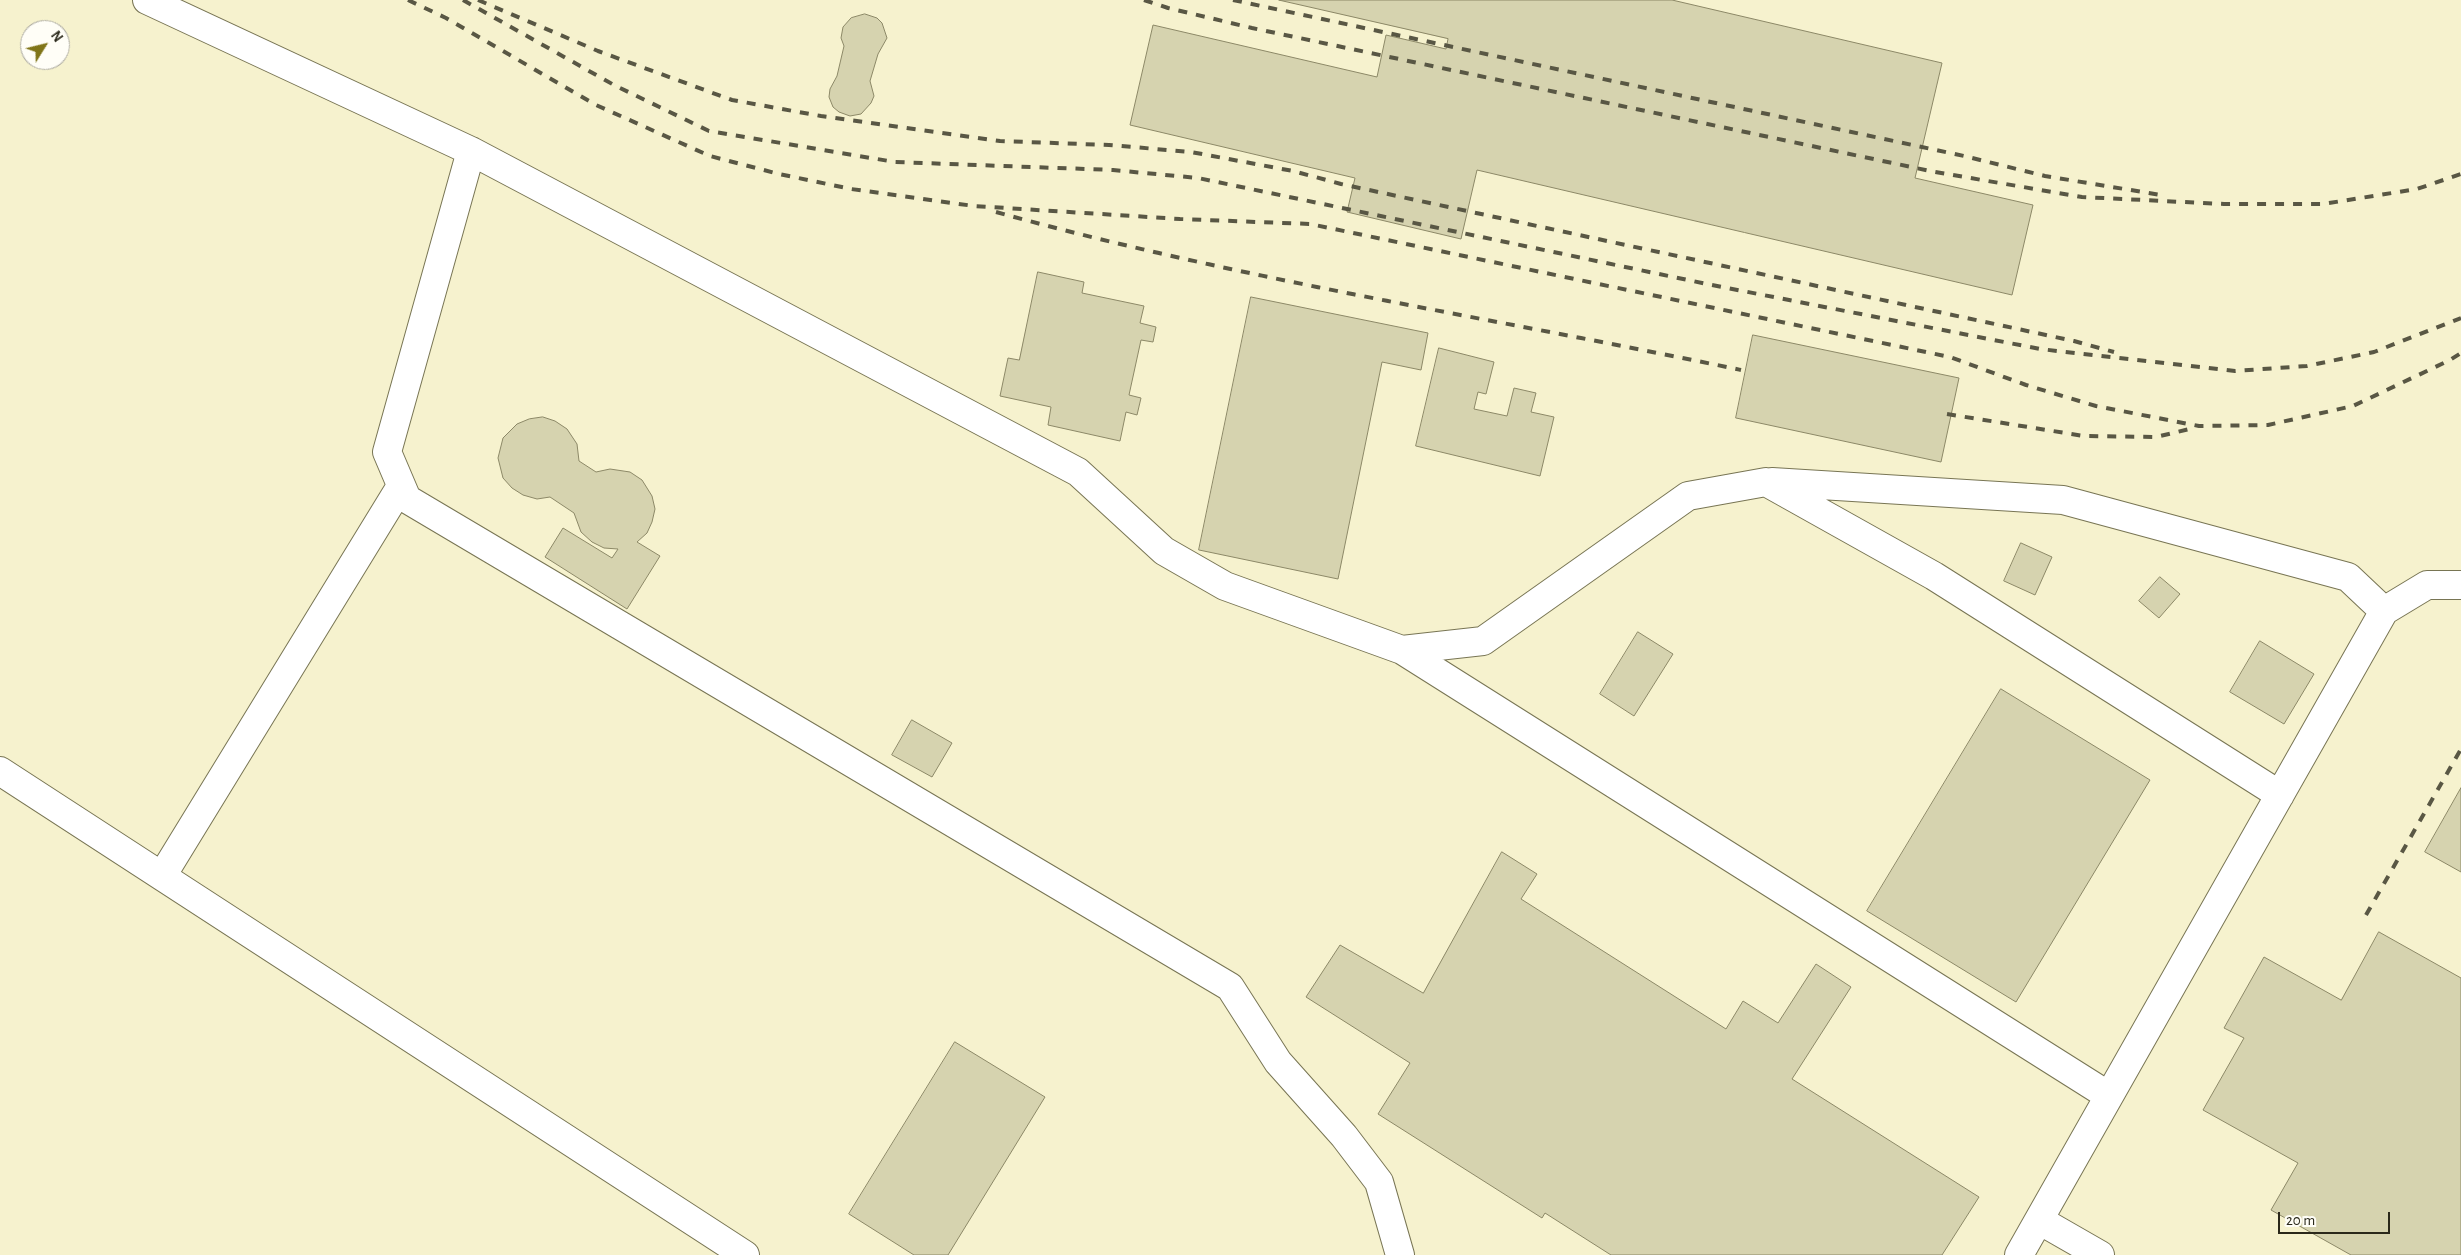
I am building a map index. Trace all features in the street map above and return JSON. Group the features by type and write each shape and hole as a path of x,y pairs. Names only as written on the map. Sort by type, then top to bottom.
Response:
{"lane":[{"path":"147,0 471,151 1078,472 1164,551 1225,586 1402,650 2109,1096"},
{"path":"471,151 387,452 407,499 1230,987 1278,1062 1344,1136 1379,1182 1400,1255"},
{"path":"1402,650 1483,640 1688,496 1766,482 2063,500 2348,577 2384,611"},
{"path":"1766,482 1934,576 2280,795"},
{"path":"162,876 401,486"},
{"path":"2019,1255 2384,611 2427,585 2461,585"},
{"path":"0,770 745,1255"},
{"path":"2039,1220 2100,1255"}],"building":[{"path":"1279,0 1672,0 1942,63 1915,178 2033,205 2012,295 1477,170 1461,239 1347,212 1355,178 1130,125 1153,25 1377,77 1386,35 1446,49 1448,39"},
{"path":"865,14 877,18 882,23 887,38 878,54 870,81 874,96 871,103 861,114 850,116 839,112 833,107 829,97 830,89 837,76 844,46 841,38 843,27 851,18"},
{"path":"1038,272 1084,282 1082,293 1144,306 1140,323 1156,327 1153,342 1141,340 1129,395 1141,398 1137,415 1126,412 1120,441 1048,425 1051,407 1000,396 1008,358 1019,360"},
{"path":"1251,297 1428,333 1421,370 1382,362 1338,579 1199,550"},
{"path":"1753,335 1959,378 1941,462 1736,418"},
{"path":"1439,348 1494,362 1486,394 1478,392 1474,409 1507,416 1514,388 1536,393 1531,412 1554,417 1540,476 1416,446"},
{"path":"543,417 555,421 567,429 577,444 579,461 596,472 610,469 630,472 642,480 652,496 655,509 652,522 647,533 637,542 660,556 627,609 545,557 563,528 612,558 618,549 604,548 592,542 581,532 574,513 550,497 537,499 523,495 512,488 503,478 498,458 503,438 517,424 529,419"},
{"path":"2021,543 2052,557 2035,595 2004,581"},
{"path":"2160,577 2180,594 2159,618 2139,601"},
{"path":"1638,632 1673,654 1634,716 1600,694"},
{"path":"2260,641 2314,674 2284,724 2230,692"},
{"path":"2001,689 2150,780 2016,1002 1867,911"},
{"path":"912,720 952,743 932,777 892,755"},
{"path":"2461,788 2461,872 2425,852"},
{"path":"1502,852 1537,874 1521,899 1726,1029 1743,1001 1778,1023 1816,964 1851,987 1792,1079 1979,1197 1942,1255 1611,1255 1545,1213 1542,1218 1378,1114 1410,1063 1306,997 1340,945 1423,993"},
{"path":"2379,932 2461,978 2461,1255 2351,1255 2271,1210 2298,1163 2203,1110 2244,1038 2224,1028 2264,957 2341,1000"},
{"path":"955,1042 1045,1097 948,1255 914,1255 849,1214"}],"railway":[{"path":"408,0 446,18 596,105 710,156 779,174 851,189 974,206 1180,219 1310,224 1950,357 2026,385 2096,406 2199,426 2268,425 2353,406 2461,353"},
{"path":"463,0 614,85 709,131 895,162 1113,170 1198,178 1712,285 2040,349 2235,371 2307,366 2374,352 2461,318"},
{"path":"478,0 598,51 732,100 821,116 1000,141 1109,145 1191,152 1293,171 1341,184 2074,341 2114,352"},
{"path":"1144,0 1168,8 1252,28 1935,172 2082,197 2224,204 2323,204 2417,189 2461,174"},
{"path":"1233,0 1964,156 2045,176 2161,195"},
{"path":"996,212 1088,236 1274,278 1741,370"},
{"path":"1947,414 2084,436 2156,437 2194,428"},
{"path":"2366,915 2461,749"}]}
